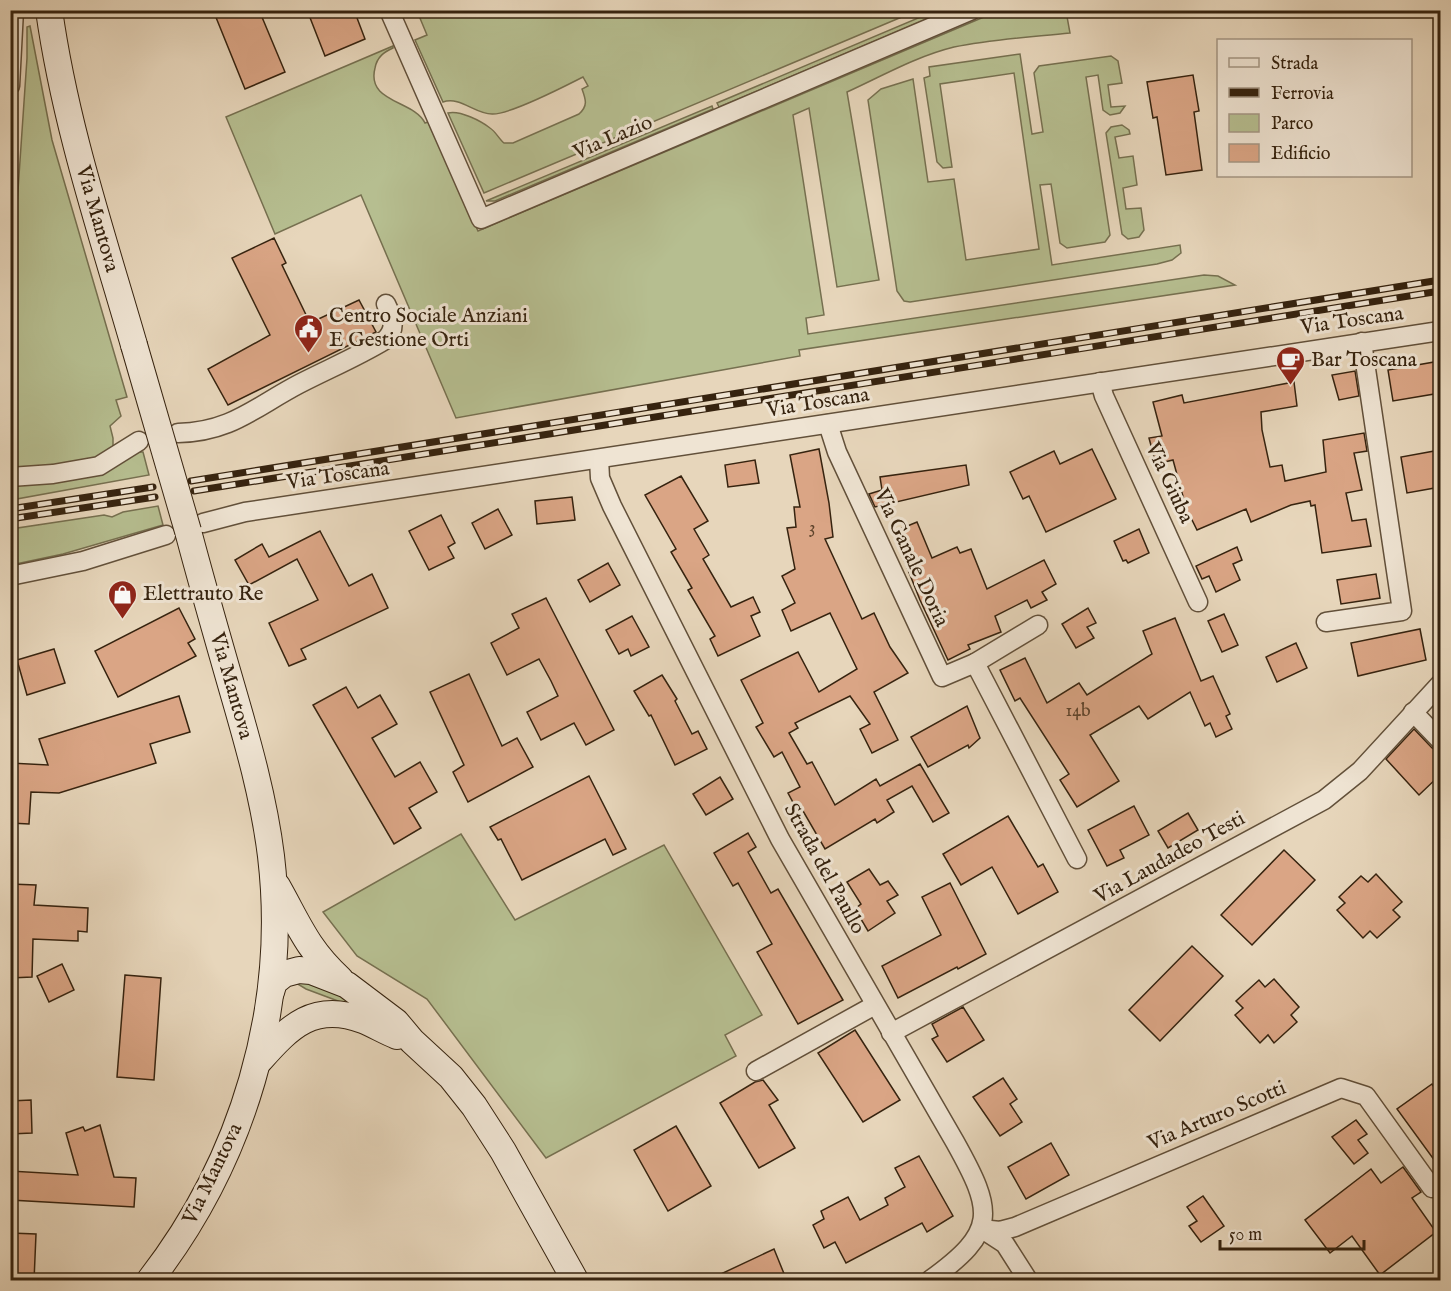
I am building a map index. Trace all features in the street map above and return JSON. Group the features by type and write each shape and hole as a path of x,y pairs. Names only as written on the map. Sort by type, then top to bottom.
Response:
{"main road":[{"name":"Via Mantova","path":"49,10 54,49 70,124 247,741 263,810 272,872 275,949 271,992 255,1068 238,1124 216,1174 183,1234 150,1281"},
{"path":"272,872 275,883 302,934 320,959 347,986 396,1022 414,1044 451,1077 480,1115 503,1151 575,1281"},
{"path":"271,992 279,976 299,970 318,973 347,986"},
{"path":"255,1068 287,1030 303,1021 322,1015 354,1017 414,1044"}],"street":[{"path":"10,86 14,10"},
{"name":"Via Lazio","path":"389,10 481,219 972,10"},
{"path":"178,433 204,432 240,419 287,391 385,340 392,332 394,323 386,304"},
{"name":"Via Toscana","path":"203,523 245,512 1440,331"},
{"path":"1326,622 1402,611 1362,342"},
{"name":"Via Giuba","path":"1100,382 1104,396 1198,602"},
{"name":"Via Ganale Doria","path":"828,424 837,452 942,677 975,663 1038,625"},
{"path":"10,477 61,473 99,466 140,441"},
{"name":"Strada del Paullo","path":"599,459 603,486 651,586 776,831 974,1178 983,1210 981,1229"},
{"path":"10,576 83,561 166,535"},
{"path":"975,663 1077,859"},
{"name":"Via Laudadeo Testi","path":"891,1033 1324,800 1360,771 1440,684"},
{"path":"1413,712 1440,740"},
{"path":"756,1071 875,1005"},
{"name":"Via Arturo Scotti","path":"981,1229 1000,1231 1015,1227 1341,1088 1366,1096 1432,1188"},
{"path":"930,1281 963,1256 981,1229 1005,1244 1028,1281"}],"green space":[{"path":"937,10 946,11 719,107 717,103"},
{"path":"417,11 916,11 484,193 448,113 458,113 476,119 492,130 504,143 513,143 579,114 585,103 582,89 588,86 583,77 524,105 492,114 455,101 443,102 415,40 427,35"},
{"path":"998,11 1066,11 1070,33 954,47 913,61 847,92 879,280 837,287 809,108 793,115 824,315 806,318 808,334 1204,275 1218,276 1235,285 799,350 800,356 456,418 361,195 275,234 226,117 393,46 377,61 374,79 377,88 384,95 419,115 425,123 428,122 478,231"},
{"path":"30,26 52,140 127,397 116,400 121,416 110,426 113,448 93,461 20,469 11,463 11,293 27,58 27,27"},
{"path":"1020,54 1032,134 1043,132 1034,73 1039,66 1111,56 1118,61 1122,83 1108,85 1111,107 1125,106 1120,113 1110,115 1103,110 1098,75 1086,77 1110,235 1105,242 1067,248 1060,243 1051,184 1040,185 1052,265 1180,245 1181,253 1172,260 1157,264 910,302 904,301 897,291 868,100 881,89 913,79 928,182 954,179 966,260 1039,249 1014,73 940,84 952,167 943,168 937,162 924,78 930,76 929,67"},
{"path":"712,106 713,109 495,201 486,201"},
{"path":"1122,125 1129,130 1130,134 1115,137 1119,158 1133,156 1137,185 1123,188 1126,209 1141,208 1144,230 1139,237 1128,239 1122,234 1106,133 1111,127"},
{"path":"143,452 149,475 11,500 11,484"},
{"path":"158,506 163,525 63,554 11,565 11,529 104,515 112,517 123,512"},
{"path":"461,834 515,920 664,845 762,1015 725,1035 736,1056 546,1158 427,999 357,956 323,912"},
{"path":"318,980 362,1010 296,983"}],"building":[{"path":"213,10 259,10 285,72 245,89"},
{"path":"307,10 354,10 365,39 325,56"},
{"path":"1193,75 1199,111 1194,112 1202,170 1166,175 1157,117 1153,118 1147,82"},
{"path":"274,238 286,263 282,265 310,323 359,300 376,332 228,405 208,369 270,335 232,258"},
{"path":"1440,361 1440,393 1393,401 1388,370"},
{"path":"1355,371 1359,396 1339,400 1332,375"},
{"path":"1294,382 1297,406 1261,412 1262,430 1270,467 1282,465 1285,481 1326,472 1323,440 1364,433 1367,451 1354,453 1362,490 1346,493 1352,521 1366,519 1371,546 1322,553 1315,505 1311,506 1310,501 1291,505 1251,522 1246,509 1197,530 1192,520 1184,523 1175,504 1184,500 1173,460 1156,464 1149,438 1162,436 1153,402 1182,395 1184,403"},
{"path":"819,449 833,537 825,539 862,619 874,613 890,647 908,673 874,692 898,740 872,753 860,729 870,724 850,696 795,723 798,728 789,733 807,764 812,762 835,805 876,779 880,786 920,764 949,813 933,822 912,786 887,800 894,812 877,823 875,819 825,849 799,804 795,806 788,793 800,787 782,752 774,757 756,727 763,723 741,680 798,652 819,692 857,669 830,613 791,631 782,610 795,603 782,576 795,569 787,528 796,527 794,507 800,507 790,455"},
{"path":"1092,449 1116,499 1046,532 1029,496 1023,499 1010,472 1054,451 1060,464"},
{"path":"1440,450 1440,487 1407,493 1401,457"},
{"path":"755,460 759,483 728,487 725,465"},
{"path":"966,465 969,485 875,507 869,494 882,490 880,477"},
{"path":"681,476 708,521 694,529 709,555 703,559 731,607 753,597 760,612 751,616 760,636 718,656 710,639 715,636 688,590 692,588 671,552 676,549 645,495"},
{"path":"572,497 575,520 537,524 535,501"},
{"path":"498,509 512,535 485,549 472,523"},
{"path":"441,515 455,543 448,547 454,558 429,570 409,531"},
{"path":"917,522 932,558 957,547 960,553 971,549 987,589 1044,560 1056,584 1042,592 1047,600 1031,608 1027,600 995,616 1001,632 968,645 970,649 948,660 920,600 893,532"},
{"path":"1139,529 1149,553 1128,563 1126,560 1123,561 1114,541"},
{"path":"320,531 349,586 372,574 388,608 301,649 306,659 289,666 269,623 318,600 297,559 249,585 235,560 262,544 269,557"},
{"path":"1237,547 1242,560 1233,564 1240,580 1216,592 1209,576 1202,579 1196,566"},
{"path":"608,563 620,585 590,602 578,580"},
{"path":"1376,574 1380,598 1341,604 1337,580"},
{"path":"546,598 614,730 586,745 574,723 541,740 527,712 558,696 551,681 539,659 507,675 491,643 519,628 512,614"},
{"path":"179,608 195,639 188,643 196,656 118,697 95,651"},
{"path":"1088,608 1096,623 1087,627 1094,638 1076,648 1062,624"},
{"path":"1224,614 1238,645 1222,652 1208,621"},
{"path":"632,616 649,647 631,656 628,649 619,654 606,630"},
{"path":"1175,618 1201,681 1213,676 1230,714 1226,716 1232,729 1216,737 1210,723 1205,726 1190,692 1148,719 1139,706 1090,735 1119,781 1077,807 1060,780 1069,774 1020,698 1015,701 1000,670 1025,658 1047,703 1079,683 1087,695 1152,654 1143,631"},
{"path":"1420,629 1426,660 1358,676 1351,643"},
{"path":"1296,643 1307,668 1277,682 1266,657"},
{"path":"54,649 65,683 27,695 17,660"},
{"path":"469,674 502,746 517,738 533,767 468,802 453,772 464,765 430,692"},
{"path":"662,675 677,699 675,701 692,734 698,731 707,749 675,765 651,715 649,716 634,691"},
{"path":"346,687 358,708 380,695 397,724 372,738 395,777 420,762 437,792 409,808 421,828 394,844 313,705"},
{"path":"179,696 190,732 150,744 156,763 59,793 31,792 29,824 10,823 10,763 48,765 39,739"},
{"path":"967,706 980,738 969,748 968,745 928,767 911,737"},
{"path":"1414,729 1432,748 1440,752 1440,775 1419,795 1386,759"},
{"path":"589,776 626,849 613,855 605,839 522,880 501,839 498,840 490,827"},
{"path":"720,777 733,799 706,815 693,794"},
{"path":"1134,806 1149,835 1120,850 1124,858 1107,866 1088,830"},
{"path":"1188,813 1198,830 1168,848 1158,831"},
{"path":"1008,816 1038,867 1043,864 1058,892 1018,914 992,867 961,885 943,854"},
{"path":"748,833 756,847 748,852 771,893 778,889 843,1000 798,1024 757,952 772,944 738,883 733,886 714,853"},
{"path":"1284,850 1315,880 1252,945 1221,915"},
{"path":"869,869 880,885 888,881 898,895 887,901 895,913 868,931 855,909 861,904 847,882"},
{"path":"1376,874 1402,902 1393,910 1400,917 1377,938 1370,931 1363,938 1337,910 1345,903 1339,897 1361,876 1368,882"},
{"path":"950,883 986,954 898,998 882,966 941,935 922,897"},
{"path":"10,884 36,885 34,905 88,908 87,932 78,931 78,941 33,939 32,977 10,978"},
{"path":"1192,946 1223,976 1160,1041 1129,1010"},
{"path":"62,964 74,990 49,1002 37,976"},
{"path":"125,975 161,978 154,1080 117,1077"},
{"path":"1274,979 1299,1007 1291,1015 1297,1022 1274,1043 1268,1035 1260,1043 1235,1015 1243,1008 1236,1001 1259,980 1265,987"},
{"path":"963,1007 984,1040 947,1062 932,1039 938,1036 932,1024"},
{"path":"855,1030 900,1100 863,1122 818,1053"},
{"path":"1003,1078 1017,1099 1010,1104 1022,1122 1000,1136 973,1097"},
{"path":"763,1080 778,1100 769,1105 795,1148 759,1168 720,1103 755,1082"},
{"path":"1432,1084 1440,1096 1440,1168 1397,1109"},
{"path":"31,1100 32,1133 10,1134 10,1101"},
{"path":"1356,1120 1367,1134 1358,1140 1368,1153 1354,1164 1332,1137"},
{"path":"100,1125 114,1177 136,1178 134,1207 10,1200 10,1171 78,1175 66,1133 83,1127 85,1131"},
{"path":"676,1126 711,1186 668,1211 634,1150"},
{"path":"1051,1143 1069,1175 1026,1199 1008,1167"},
{"path":"919,1156 953,1216 927,1232 922,1223 846,1263 835,1242 824,1248 813,1225 824,1219 821,1211 848,1197 860,1220 888,1205 885,1198 905,1187 895,1168"},
{"path":"1403,1167 1421,1192 1412,1198 1436,1232 1380,1275 1352,1236 1330,1253 1305,1220 1371,1169 1381,1183"},
{"path":"1203,1196 1224,1226 1201,1242 1189,1226 1197,1221 1187,1207"},
{"path":"10,1233 36,1234 34,1281 10,1281"},
{"path":"774,1249 787,1281 706,1281"}],"railway":[{"path":"191,481 1440,280"},
{"path":"194,491 1440,291"},
{"path":"10,509 153,487"},
{"path":"10,519 155,497"}],"place":[{"name":"Centro Sociale Anziani E Gestione Orti","path":"308,354"},
{"name":"Bar Toscana","path":"1290,386"},
{"name":"Elettrauto Re","path":"122,620"}]}
